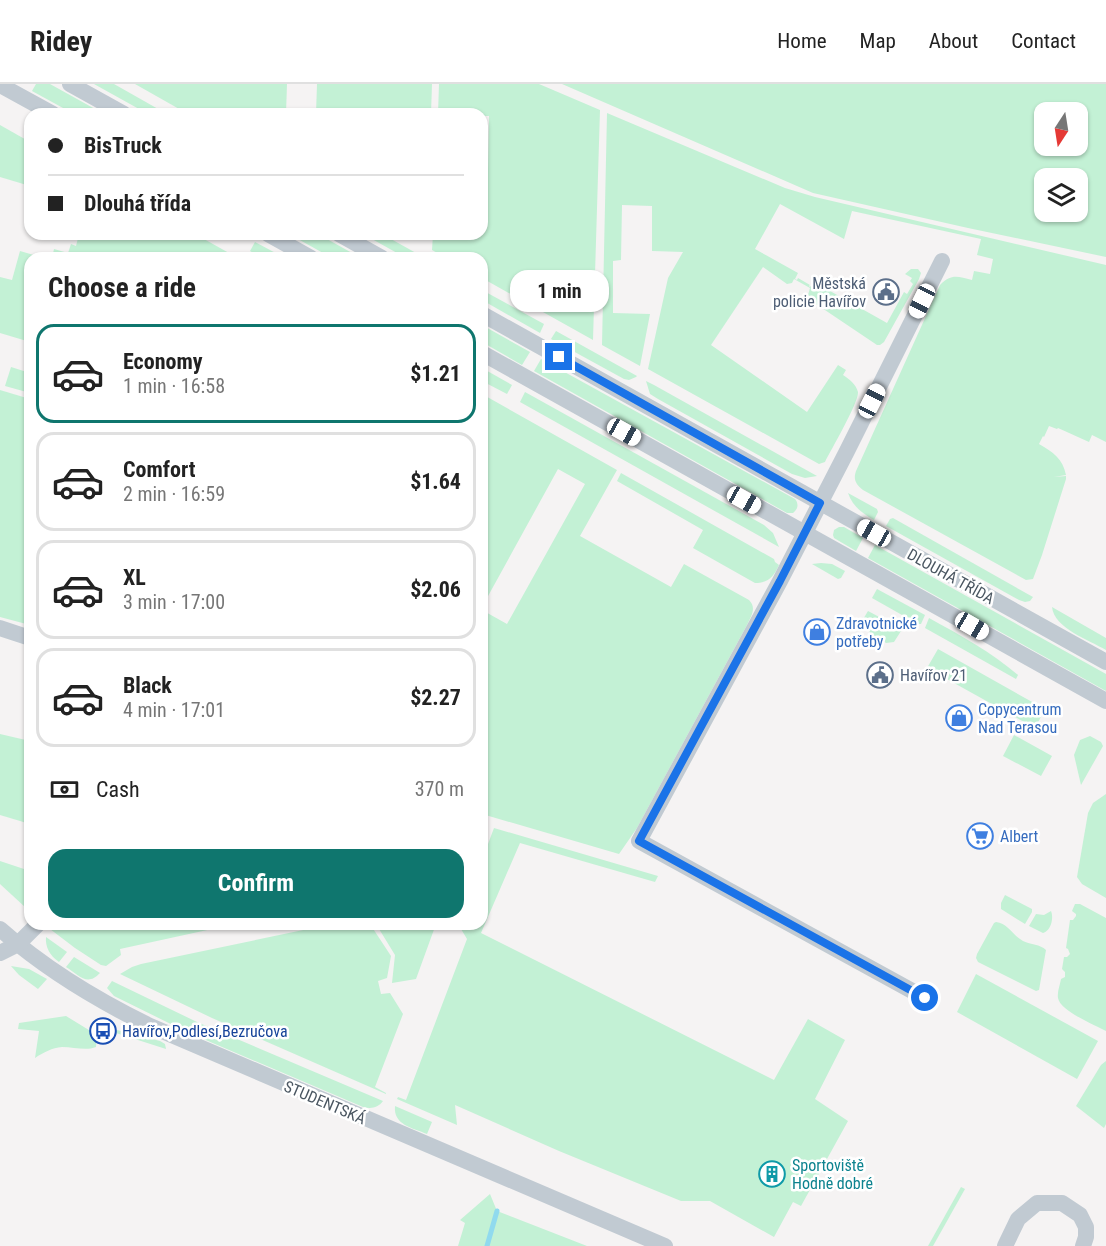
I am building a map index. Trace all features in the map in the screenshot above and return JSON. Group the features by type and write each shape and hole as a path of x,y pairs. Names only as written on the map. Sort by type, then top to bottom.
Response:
{"street":[{"path":"70,84 113,108"},
{"path":"0,85 41,108"},
{"path":"279,240 300,252"},
{"path":"350,240 371,252"},
{"path":"925,998 639,841 805,534 942,261"},
{"name":"DLOUHÁ TŘÍDA","path":"488,317 1106,662"},
{"name":"DLOUHÁ TŘÍDA","path":"488,356 1106,701"},
{"path":"0,628 24,636"},
{"name":"STUDENTSKÁ","path":"0,929 43,964 76,986 148,1025 665,1246"},
{"path":"0,953 18,944 32,930"},
{"path":"1005,1246 1018,1219 1037,1203 1062,1203 1080,1215 1086,1227 1083,1246"}],"green space":[{"path":"36,84 50,84 93,108 63,108 32,91"},
{"path":"94,84 114,84 156,108 137,108"},
{"path":"135,84 287,84 286,108 177,108"},
{"path":"317,84 432,84 431,108 316,108"},
{"path":"439,84 539,84 600,110 593,340 488,281 488,252 436,252 432,250 433,240 488,240 488,108 438,108"},
{"path":"562,84 1106,84 1106,257 813,193"},
{"path":"607,113 785,188 1106,265 1106,442 1092,435 1089,442 1049,426 1043,436 1039,444 1057,456 1066,475 1054,477 1066,476 1066,479 1033,579 1026,580 863,490 855,479 856,471 940,285 952,277 972,280 974,271 990,274 993,259 977,255 981,239 852,211 844,239 780,204 755,249 798,273 795,279 798,278 810,287 814,282 887,323 904,292 907,294 913,284 910,281 912,278 905,274 911,269 918,269 921,273 884,342 877,345 813,302 808,295 810,288 794,279 792,283 787,284 763,267 711,345 807,412 838,365 846,370 843,375 856,387 857,397 825,462 819,464 648,369 668,278 683,252 652,251 652,206 622,205 621,260 613,261 613,313 650,314 640,366 602,345"},
{"path":"0,125 24,139 24,184 0,177"},
{"path":"78,240 206,240 227,252 68,252 71,244 76,246"},
{"path":"300,240 329,240 350,252 321,252"},
{"path":"374,240 393,240 414,252 395,252"},
{"path":"255,242 274,252 252,252 250,251"},
{"path":"20,251 24,252 24,340 0,333 0,277 12,280"},
{"path":"488,293 544,324 540,333 488,303"},
{"path":"488,328 530,352 522,365 488,345"},
{"path":"556,331 637,376 629,380 624,379 551,339"},
{"path":"541,359 795,499 796,510 793,513 787,513 534,371"},
{"path":"11,367 24,371 24,391 5,386"},
{"path":"488,371 512,385 507,394 488,384"},
{"path":"646,381 817,476 805,478 792,474 650,394"},
{"path":"0,390 24,397 24,623 0,617"},
{"path":"525,392 764,525 773,533 779,547 520,402"},
{"path":"488,397 617,470 580,536 671,587 684,564 749,600 753,606 747,625 637,828 619,854 488,816 488,613 507,624 585,484 558,469 488,596"},
{"path":"621,473 774,559 779,565 775,572 767,580 755,583 693,548 703,530 617,481"},
{"path":"848,493 877,509 874,520 858,509"},
{"path":"893,518 1033,597 1030,601 1019,600 886,526"},
{"path":"844,527 863,538 856,551 834,538 834,530"},
{"path":"875,545 1106,674 1106,691 868,558"},
{"path":"812,564 832,564 845,571 838,579"},
{"path":"877,589 925,615 921,624 872,598"},
{"path":"1052,607 1106,638 1106,650 1065,627 1054,614"},
{"path":"868,611 900,628 901,631 894,642 886,643 880,638 871,636 868,627 862,621"},
{"path":"929,618 964,637 997,659 1018,675 1016,679 925,628"},
{"path":"938,649 1034,703 1032,707 1043,713 1035,728 927,668"},
{"path":"0,734 24,740 24,822 0,815"},
{"path":"1014,735 1052,756 1041,776 1003,756"},
{"path":"1090,736 1101,742 1103,746 1081,785 1074,755 1080,740"},
{"path":"1106,794 1106,898 1082,884 1077,877 1088,813 1093,803"},
{"path":"494,828 658,876 655,882 520,843 488,917 488,844"},
{"path":"0,861 24,869 24,906 0,884"},
{"path":"1005,895 1032,909 1025,924 1001,909"},
{"path":"1075,904 1080,904 1106,918 1106,1031 1071,1013 1058,998 1061,979 1065,977 1062,969 1064,957 1070,954 1066,948 1070,920 1076,916 1072,911"},
{"path":"1051,911 1051,924 1046,932 1043,933 1029,926 1036,914 1044,915"},
{"path":"996,922 1004,925 1023,941 1046,950 1039,990 1036,991 978,962 977,954"},
{"path":"51,930 207,930 120,949 121,955 106,966 75,948"},
{"path":"303,930 374,930 391,956 387,978 378,981 381,994 390,993 403,1014 375,1087 386,1094 212,1018 120,974 141,964"},
{"path":"380,930 434,930 416,979 392,983 395,955"},
{"path":"462,930 482,930 481,933 774,1080 808,1019 845,1040 815,1099 848,1121 801,1206 793,1202 774,1237 710,1201 681,1201 455,1105 457,1125 397,1099 398,1097 406,1100 467,939"},
{"path":"46,937 67,952 59,962 49,951"},
{"path":"74,957 100,973 91,979 79,976 66,967"},
{"path":"11,966 29,969 47,979 38,989"},
{"path":"976,974 1098,1041 1077,1079 957,1012"},
{"path":"112,981 197,1022 383,1101 374,1107 363,1107 187,1032 114,996 107,988"},
{"path":"66,1016 97,1035 96,1047 58,1048 35,1058 39,1031 18,1029 19,1023"},
{"path":"117,1030 160,1041 165,1044 166,1049 116,1033"},
{"path":"1106,1061 1106,1124 1104,1128 1076,1106 1101,1065"},
{"path":"395,1106 432,1122 427,1134 401,1122 397,1118"},
{"path":"961,1187 965,1189 933,1246 928,1246"},
{"path":"490,1194 497,1211 587,1246 458,1246 465,1223 460,1220"}],"waterway":[{"path":"487,1246 497,1211"}],"place":[{"name":"Městská policie Havířov","path":"886,292"},
{"name":"Zdravotnické potřeby","path":"817,632"},
{"name":"Havířov 21","path":"880,675"},
{"name":"Copycentrum Nad Terasou","path":"959,718"},
{"name":"Albert","path":"980,836"},
{"name":"Havířov,Podlesí,Bezručova","path":"103,1031"},
{"name":"Sportoviště Hodně dobré","path":"772,1174"}],"route":[{"path":"559,357 820,503 639,841 925,998"}]}
